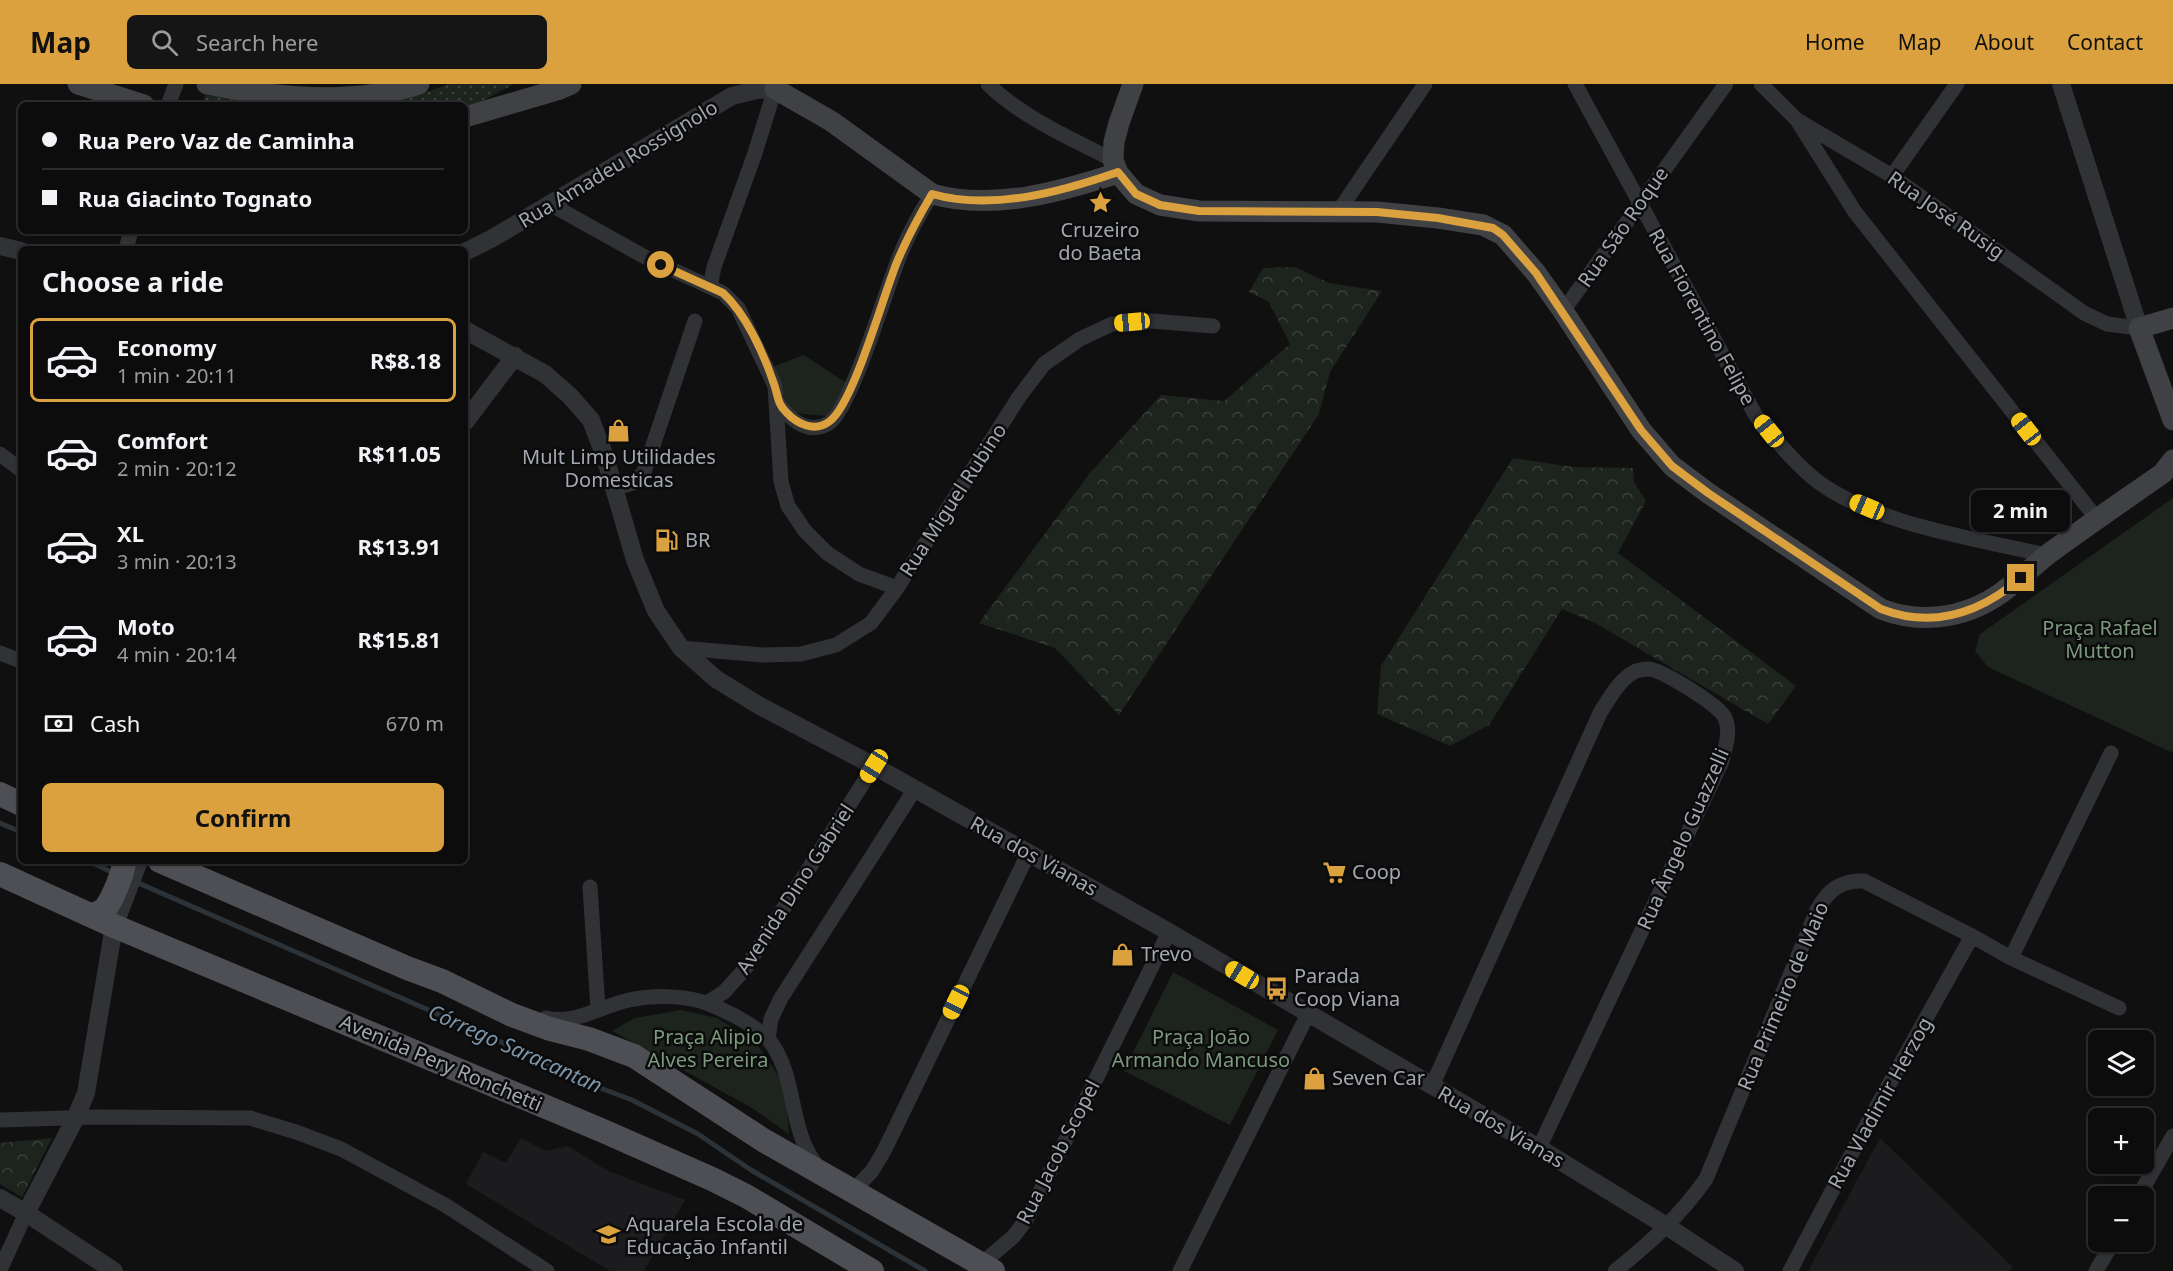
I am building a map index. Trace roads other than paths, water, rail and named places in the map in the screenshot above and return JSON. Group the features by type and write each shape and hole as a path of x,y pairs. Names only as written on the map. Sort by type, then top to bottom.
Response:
{"main road":[{"path":"78,84 135,102"},
{"path":"207,84 282,95 334,98 383,94 419,84"},
{"path":"468,116 571,84"},
{"path":"1133,84 1116,132 1116,166 1136,194 1160,205 1199,211 1377,212 1438,218 1493,228 1503,235 1521,256 1563,311 1641,430 1672,466 1708,493 1881,609 1897,615 1926,618 1950,616 1976,607 2008,589 2046,555 2171,467"},
{"path":"777,86 831,121 932,194 948,198 968,200 1017,198 1066,189 1116,166"},
{"path":"2173,318 2139,328 2173,420"},
{"path":"0,794 18,803"},
{"path":"167,864 442,981 513,1015 634,1056 763,1140 987,1268"},
{"path":"108,913 131,865"},
{"name":"Avenida Pery Ronchetti","path":"0,874 108,913 712,1179 746,1196 843,1263 872,1271"}],"street":[{"path":"169,102 176,84"},
{"path":"988,84 1002,98 1116,166"},
{"path":"1338,212 1425,84"},
{"name":"Rua Fiorentino Felipe","path":"1575,84 1756,416 1781,447 1814,478 1849,500 1885,515 2046,555"},
{"name":"Rua São Roque","path":"1563,311 1726,84"},
{"name":"Rua José Rusig","path":"1761,84 1797,120 1892,176 2084,313 2107,324 2139,328"},
{"path":"1892,176 1956,84"},
{"path":"2061,84 2139,328"},
{"path":"710,287 714,267 777,86"},
{"name":"Rua Amadeu Rossignolo","path":"468,250 732,96 777,86"},
{"path":"1797,120 1855,212 2097,519"},
{"path":"776,399 794,420 805,426 816,427 828,423 838,413 850,390 908,235 932,194"},
{"path":"550,204 645,257 723,293 738,308 775,386 781,482 788,506 805,531 827,554 860,574 897,588"},
{"path":"0,246 18,250"},
{"path":"615,488 633,483 644,472 695,321"},
{"name":"Rua Miguel Rubino","path":"681,648 763,655 801,654 836,645 871,623 897,588 1019,397 1044,364 1080,339 1112,324 1152,321 1214,326"},
{"name":"Rua dos Vianas","path":"468,332 545,374 570,396 591,420 615,488 639,570 656,610 681,648 725,684 760,706 874,766 1169,932 1539,1148 1735,1271"},
{"path":"468,418 515,356"},
{"path":"0,454 18,468"},
{"path":"0,652 18,660"},
{"name":"Rua Ângelo Guazzelli","path":"1432,1086 1600,713 1622,682 1636,671 1649,669 1665,675 1724,716 1728,730 1722,761 1539,1148"},
{"path":"2010,958 2111,753"},
{"name":"Avenida Dino Gabriel","path":"706,1003 724,992 746,969 874,766"},
{"path":"768,1039 775,1007 915,789"},
{"path":"442,981 550,1019 563,1021 631,1000 660,997 686,998 706,1003 746,1022 768,1039 780,1059 788,1079 802,1143 817,1166 843,1186 872,1170 885,1151 1028,854"},
{"name":"Rua Primeiro de Maio","path":"1615,1271 1668,1227 1706,1179 1813,920 1824,897 1838,885 1852,881 1864,882 1972,936 2010,958 2119,1008"},
{"path":"590,887 598,1009"},
{"path":"0,1270 86,1093 108,913"},
{"name":"Rua Jacob Scopel","path":"987,1268 1026,1220 1169,932"},
{"name":"Rua Vladimir Herzog","path":"1790,1271 1872,1115 1972,936"},
{"path":"1180,1271 1308,1014"},
{"path":"0,1120 76,1117 250,1118 296,1131 341,1149 445,1205 547,1271"},
{"path":"2144,1186 2173,1136"},
{"path":"0,1198 114,1271"},
{"path":"2096,1271 2107,1252"}],"waterway":[{"name":"Córrego Saracantan","path":"0,823 18,831"},
{"name":"Córrego Saracantan","path":"94,864 116,874"},
{"name":"Córrego Saracantan","path":"136,882 632,1100 698,1134 751,1170 925,1271"}],"place":[{"name":"Cruzeiro do Baeta","path":"1100,203"},
{"name":"Mult Limp Utilidades Domesticas","path":"619,430"},
{"name":"BR","path":"667,540"},
{"name":"Coop","path":"1334,872"},
{"name":"Trevo","path":"1123,954"},
{"name":"Parada Coop Viana","path":"1276,988"},
{"name":"Seven Car","path":"1314,1078"},
{"name":"Aquarela Escola de Educação Infantil","path":"608,1235"}],"park label":[{"name":"Praça Rafael Mutton","path":"2100,640"},
{"name":"Praça Alipio Alves Pereira","path":"708,1048"},
{"name":"Praça João Armando Mancuso","path":"1201,1048"}]}
